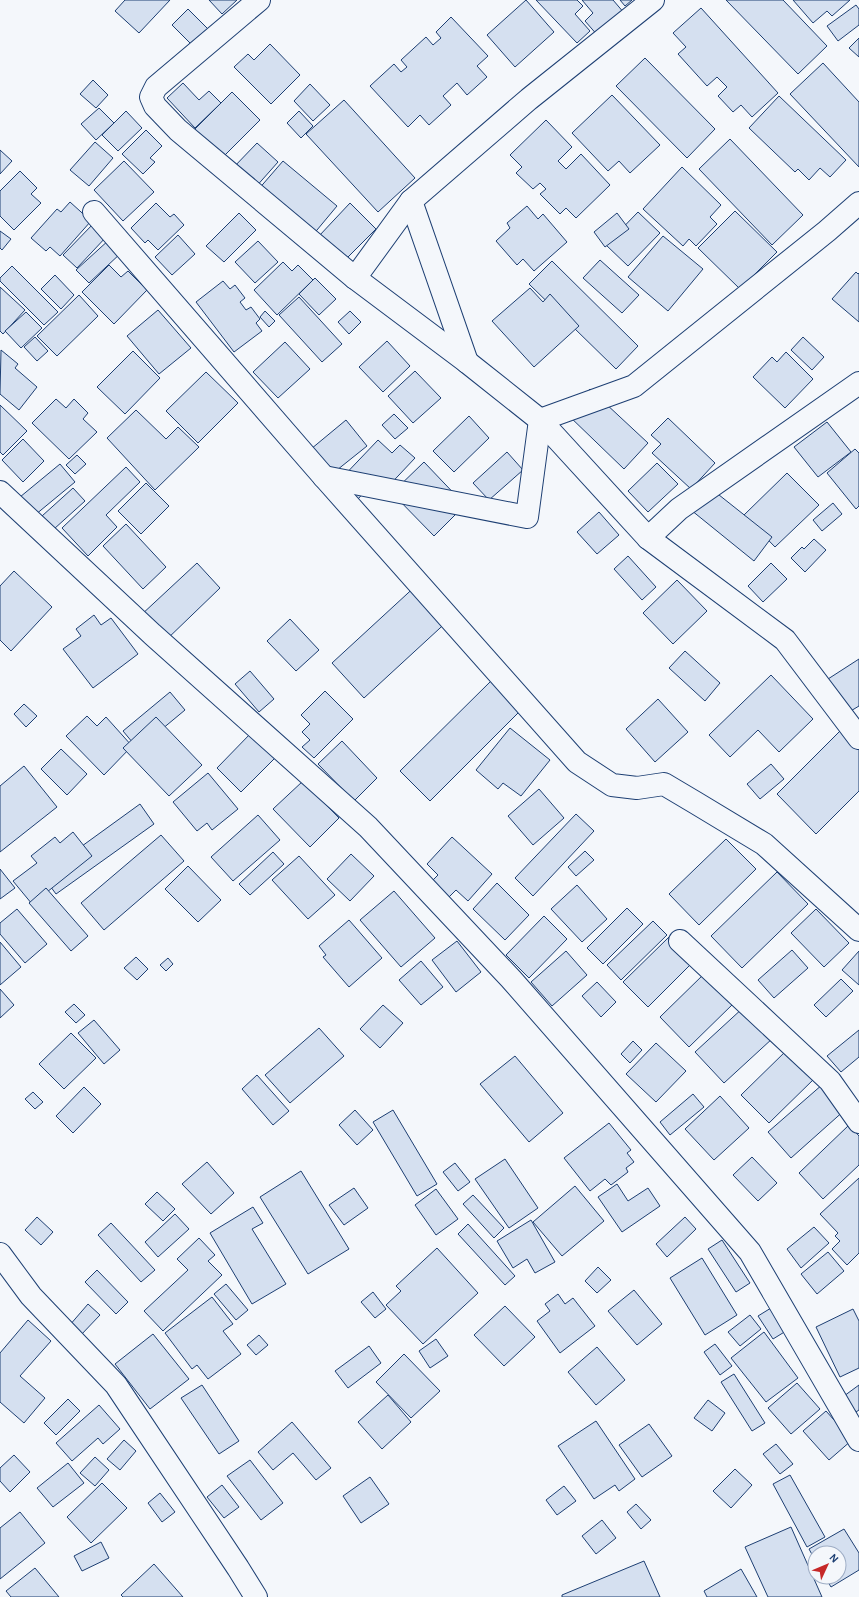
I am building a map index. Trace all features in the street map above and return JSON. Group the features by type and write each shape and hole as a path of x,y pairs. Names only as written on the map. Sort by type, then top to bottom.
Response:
{"street":[{"path":"259,0 199,52 174,70 156,87 151,97 155,106 178,130 355,278 467,362 540,420 648,538 785,640 859,738"},
{"path":"355,278 411,201 529,99 653,0"},
{"path":"411,201 467,362"},
{"path":"540,420 634,386 859,204"},
{"path":"94,212 324,477 577,762 612,785 637,788 664,784 696,803 764,844 859,930"},
{"path":"648,538 680,509 859,384"},
{"path":"324,477 527,517 540,420"},
{"path":"0,492 152,634 368,827 511,979 750,1252 859,1440"},
{"path":"680,941 830,1081 859,1122"},
{"path":"0,1254 31,1296 116,1386 256,1597"}],"building":[{"path":"125,0 170,0 139,33 115,11"},
{"path":"209,0 237,0 222,14"},
{"path":"526,0 554,32 515,67 487,35"},
{"path":"536,0 577,0 583,6 575,14 590,31 577,43"},
{"path":"582,0 613,0 625,14 599,37 585,21 593,13"},
{"path":"620,0 632,0 625,6"},
{"path":"726,0 783,0 827,46 798,74"},
{"path":"793,0 850,0 832,16 827,11 813,23"},
{"path":"856,5 859,9 859,25 838,41 827,26"},
{"path":"701,8 778,93 752,117 741,105 733,112 718,96 727,87 717,77 707,86 678,54 686,47 673,33"},
{"path":"188,9 214,35 198,51 172,25"},
{"path":"451,17 488,56 477,66 487,77 467,95 457,83 443,96 451,105 429,125 420,115 408,127 370,86 394,64 401,72 407,67 401,60 426,37 433,45 441,38 436,32"},
{"path":"859,38 859,57 849,48"},
{"path":"270,44 300,75 271,104 234,67 248,54 254,60"},
{"path":"645,58 715,129 687,158 616,86"},
{"path":"823,63 859,102 859,167 790,94"},
{"path":"93,80 108,95 96,108 80,94"},
{"path":"183,83 199,100 209,91 221,103 195,128 167,98"},
{"path":"310,84 330,105 313,121 294,101"},
{"path":"232,92 260,120 222,158 194,130"},
{"path":"612,95 660,145 630,173 619,161 608,171 572,133"},
{"path":"779,96 846,160 830,177 820,168 809,180 798,169 795,172 749,128"},
{"path":"344,100 415,178 378,212 306,134"},
{"path":"99,108 114,123 96,140 81,124"},
{"path":"126,111 142,128 118,151 102,135"},
{"path":"299,111 313,126 301,138 287,123"},
{"path":"546,120 572,147 558,161 566,169 581,154 610,185 576,218 566,208 560,214 540,194 546,189 540,183 533,189 516,173 522,167 510,155"},
{"path":"146,130 162,146 150,158 155,162 143,174 122,154"},
{"path":"730,139 803,215 772,245 699,169"},
{"path":"95,142 113,158 89,186 70,170"},
{"path":"257,143 278,162 254,189 232,169"},
{"path":"0,150 12,161 0,174"},
{"path":"124,161 154,192 123,221 94,190"},
{"path":"283,161 337,206 312,236 257,191"},
{"path":"682,167 721,205 710,217 717,224 696,246 689,239 683,246 643,209"},
{"path":"20,171 37,188 31,194 41,203 14,230 0,216 0,191"},
{"path":"70,202 91,221 60,256 50,247 46,251 31,238 57,209 61,212"},
{"path":"156,203 170,217 174,214 184,225 158,250 148,240 145,243 131,228"},
{"path":"350,203 376,229 344,261 319,236"},
{"path":"527,206 538,219 543,214 567,242 534,271 523,259 517,265 496,241 510,228 507,223"},
{"path":"735,211 777,252 740,289 698,248"},
{"path":"638,212 660,233 628,266 606,245"},
{"path":"239,213 256,230 224,262 206,246"},
{"path":"617,213 629,229 605,247 594,232"},
{"path":"94,223 107,236 77,268 63,255"},
{"path":"0,231 11,239 2,250 0,248"},
{"path":"178,235 195,254 172,275 155,257"},
{"path":"663,236 703,269 668,311 628,277"},
{"path":"110,239 122,252 89,283 76,270"},
{"path":"258,241 278,262 255,283 235,262"},
{"path":"600,260 639,295 622,313 583,278"},
{"path":"552,261 638,346 616,369 529,284"},
{"path":"283,262 292,271 298,265 313,280 277,315 254,290"},
{"path":"109,265 121,277 128,271 147,290 114,324 82,292"},
{"path":"12,266 58,312 44,325 0,281 0,278"},
{"path":"856,272 858,274 859,273 859,322 832,299"},
{"path":"55,275 74,295 61,309 41,289"},
{"path":"315,278 336,299 319,315 299,294"},
{"path":"223,281 230,289 235,285 245,298 240,302 246,310 251,307 260,319 256,323 262,331 234,352 196,302"},
{"path":"0,287 25,310 3,334 0,331"},
{"path":"530,288 543,302 550,294 579,326 534,367 492,321"},
{"path":"79,295 98,316 57,356 37,336"},
{"path":"299,297 342,344 322,362 279,315"},
{"path":"158,310 191,348 159,374 127,336"},
{"path":"265,311 275,321 269,327 260,317"},
{"path":"350,311 361,322 349,334 338,322"},
{"path":"26,312 42,328 21,348 5,331"},
{"path":"35,337 48,351 37,361 24,347"},
{"path":"803,337 824,357 812,370 791,350"},
{"path":"387,341 410,366 383,392 359,367"},
{"path":"285,342 310,369 278,398 253,372"},
{"path":"1,350 18,364 15,368 37,387 19,410 0,394"},
{"path":"133,351 160,378 125,414 97,387"},
{"path":"786,352 813,379 785,408 753,377 772,357 777,362"},
{"path":"415,371 441,398 413,423 388,396"},
{"path":"206,372 238,403 198,443 166,411"},
{"path":"590,389 648,443 624,469 567,414"},
{"path":"56,399 66,408 74,399 88,413 83,419 97,432 69,459 32,423"},
{"path":"0,405 27,431 3,455 0,452"},
{"path":"136,410 166,439 178,427 199,447 155,490 107,438"},
{"path":"394,414 408,428 395,439 382,425"},
{"path":"469,416 489,438 454,472 433,451"},
{"path":"668,418 715,463 691,489 652,453 661,444 651,435"},
{"path":"346,420 367,446 332,474 311,449"},
{"path":"827,422 851,452 818,477 794,447"},
{"path":"23,439 44,461 23,482 2,460"},
{"path":"378,440 392,453 400,445 415,458 382,493 372,484 357,500 338,482"},
{"path":"855,449 859,453 859,506 856,509 827,473"},
{"path":"507,452 523,470 489,500 473,483"},
{"path":"77,455 86,464 75,474 66,465"},
{"path":"424,462 465,505 434,536 392,493"},
{"path":"657,463 678,484 648,512 628,491"},
{"path":"60,464 75,482 35,515 20,497"},
{"path":"126,467 140,482 106,515 117,527 88,556 62,528"},
{"path":"787,473 819,505 775,547 744,515"},
{"path":"146,483 169,506 141,534 118,511"},
{"path":"709,487 772,537 754,561 691,510"},
{"path":"73,488 85,501 54,529 42,516"},
{"path":"833,503 842,514 822,531 813,520"},
{"path":"599,512 619,535 597,554 577,532"},
{"path":"126,524 166,567 143,589 103,546"},
{"path":"814,539 826,550 805,572 791,558 802,547 804,549"},
{"path":"628,556 656,587 642,600 614,569"},
{"path":"197,563 220,588 164,642 140,616"},
{"path":"771,563 787,579 763,602 748,586"},
{"path":"14,571 52,607 11,651 0,640 0,586"},
{"path":"677,580 707,611 673,644 643,613"},
{"path":"420,582 452,617 364,698 332,663"},
{"path":"94,615 101,625 111,618 138,654 93,688 63,649 81,636 76,629"},
{"path":"290,619 319,650 296,671 267,641"},
{"path":"685,651 720,683 705,701 669,668"},
{"path":"859,659 859,706 849,712 828,679"},
{"path":"250,671 274,699 259,712 235,684"},
{"path":"771,675 813,719 779,752 758,730 730,757 709,735"},
{"path":"492,680 522,709 430,801 400,771"},
{"path":"325,691 353,719 314,758 302,747 310,740 302,732 310,724 301,715"},
{"path":"170,692 185,710 138,749 123,731"},
{"path":"658,699 688,732 655,762 626,729"},
{"path":"24,704 37,716 26,727 14,714"},
{"path":"87,716 97,726 106,717 132,746 104,775 66,736"},
{"path":"156,717 202,765 169,796 123,748"},
{"path":"510,728 550,760 521,796 503,783 498,789 476,770"},
{"path":"842,729 859,745 859,791 816,834 777,794"},
{"path":"252,732 277,756 241,792 217,768"},
{"path":"342,741 377,778 354,801 318,764"},
{"path":"61,749 87,774 67,795 41,769"},
{"path":"771,764 784,779 760,799 747,784"},
{"path":"24,766 57,807 0,852 0,786"},
{"path":"208,773 238,809 212,830 207,823 197,831 173,802"},
{"path":"303,781 339,818 310,847 273,809"},
{"path":"539,789 564,818 533,845 508,816"},
{"path":"140,804 154,824 56,894 42,875"},
{"path":"576,814 594,831 533,896 515,878"},
{"path":"258,815 280,840 233,881 211,857"},
{"path":"73,832 92,856 32,904 13,881 37,863 31,856 55,837 60,843"},
{"path":"161,835 184,861 104,930 81,903"},
{"path":"452,837 492,874 468,901 456,890 449,897 432,881 438,875 427,864"},
{"path":"726,839 756,869 699,925 669,894"},
{"path":"585,851 594,860 576,876 568,867"},
{"path":"273,852 284,864 250,895 239,884"},
{"path":"351,854 374,876 350,901 327,879"},
{"path":"299,856 335,895 308,919 272,880"},
{"path":"188,866 221,900 198,922 165,889"},
{"path":"0,869 15,888 0,899"},
{"path":"777,872 808,904 742,968 711,936"},
{"path":"497,883 529,915 505,940 473,909"},
{"path":"577,885 607,919 582,942 551,909"},
{"path":"46,888 88,936 71,951 29,903"},
{"path":"394,891 435,938 401,967 360,920"},
{"path":"627,908 643,924 603,964 587,948"},
{"path":"17,909 47,944 25,963 0,934 0,923"},
{"path":"816,909 849,943 824,967 791,933"},
{"path":"544,916 567,939 529,978 506,955"},
{"path":"349,920 382,958 349,987 323,957 326,955 319,946"},
{"path":"653,921 667,935 621,980 607,965"},
{"path":"669,937 693,962 648,1007 623,982"},
{"path":"457,941 481,972 456,992 432,960"},
{"path":"0,942 21,967 0,985"},
{"path":"792,950 808,968 774,998 758,980"},
{"path":"566,951 587,975 552,1006 531,982"},
{"path":"859,951 859,985 842,970"},
{"path":"136,957 148,969 137,980 124,968"},
{"path":"168,958 173,964 166,971 160,965"},
{"path":"421,961 443,987 421,1005 399,980"},
{"path":"705,973 734,1003 689,1047 660,1017"},
{"path":"841,979 853,991 826,1017 814,1005"},
{"path":"597,982 616,1002 601,1017 582,996"},
{"path":"0,989 14,1005 0,1018"},
{"path":"74,1004 85,1015 76,1023 65,1012"},
{"path":"383,1005 403,1023 380,1048 360,1029"},
{"path":"744,1007 773,1038 724,1083 695,1052"},
{"path":"94,1020 120,1050 104,1064 78,1033"},
{"path":"319,1028 344,1056 290,1103 265,1075"},
{"path":"859,1030 859,1057 841,1072 827,1056"},
{"path":"71,1033 96,1058 64,1089 39,1064"},
{"path":"633,1041 642,1050 630,1063 621,1054"},
{"path":"656,1043 686,1071 656,1102 626,1074"},
{"path":"788,1049 816,1077 769,1123 741,1095"},
{"path":"515,1056 563,1113 529,1142 480,1084"},
{"path":"257,1075 289,1111 273,1125 242,1089"},
{"path":"823,1084 846,1109 791,1158 768,1132"},
{"path":"84,1087 101,1104 73,1133 56,1116"},
{"path":"33,1092 43,1102 35,1109 25,1099"},
{"path":"693,1094 704,1107 670,1135 660,1122"},
{"path":"720,1096 749,1128 714,1160 685,1129"},
{"path":"355,1110 373,1130 357,1145 339,1125"},
{"path":"393,1110 437,1184 417,1196 373,1122"},
{"path":"609,1123 631,1150 627,1153 634,1162 626,1168 628,1172 611,1185 605,1179 590,1191 564,1158"},
{"path":"849,1125 859,1136 859,1165 823,1199 799,1173"},
{"path":"752,1157 777,1183 758,1201 733,1175"},
{"path":"505,1159 538,1208 509,1228 475,1179"},
{"path":"207,1162 234,1193 211,1214 182,1184"},
{"path":"455,1163 470,1182 458,1191 443,1172"},
{"path":"301,1171 349,1249 308,1274 260,1197"},
{"path":"859,1178 859,1253 847,1265 832,1249 840,1241 835,1236 838,1233 820,1214"},
{"path":"617,1184 628,1201 648,1188 660,1206 622,1232 598,1197"},
{"path":"575,1186 604,1221 562,1256 533,1222"},
{"path":"354,1188 368,1208 344,1225 329,1205"},
{"path":"436,1189 458,1219 436,1235 415,1205"},
{"path":"157,1192 175,1209 163,1221 145,1204"},
{"path":"473,1195 504,1228 494,1238 463,1204"},
{"path":"253,1207 263,1223 252,1229 286,1284 252,1304 210,1233"},
{"path":"175,1214 189,1229 158,1257 145,1242"},
{"path":"37,1217 53,1232 41,1245 25,1230"},
{"path":"685,1217 696,1229 667,1257 656,1244"},
{"path":"531,1220 555,1262 535,1273 527,1259 513,1268 497,1241"},
{"path":"111,1223 155,1270 141,1282 98,1235"},
{"path":"468,1224 515,1276 505,1285 458,1234"},
{"path":"814,1227 829,1243 801,1268 787,1249"},
{"path":"199,1238 215,1255 208,1261 222,1275 163,1331 144,1311 188,1270 177,1259"},
{"path":"722,1240 750,1283 736,1292 708,1249"},
{"path":"437,1248 478,1293 423,1344 386,1305 401,1291 396,1286"},
{"path":"828,1252 844,1271 817,1294 801,1274"},
{"path":"702,1258 737,1315 705,1335 670,1278"},
{"path":"598,1267 611,1280 597,1293 585,1281"},
{"path":"97,1270 128,1302 116,1314 85,1282"},
{"path":"226,1284 248,1310 236,1320 214,1294"},
{"path":"634,1290 662,1324 637,1345 608,1311"},
{"path":"373,1292 386,1309 375,1318 361,1302"},
{"path":"558,1294 565,1304 573,1298 595,1326 560,1353 537,1321 550,1311 545,1304"},
{"path":"212,1297 233,1324 223,1331 241,1354 208,1379 197,1365 192,1369 165,1333"},
{"path":"88,1304 100,1315 80,1336 69,1326"},
{"path":"505,1306 535,1337 504,1366 474,1335"},
{"path":"771,1308 786,1331 773,1339 758,1316"},
{"path":"853,1309 859,1321 859,1368 840,1377 816,1327"},
{"path":"750,1315 761,1329 740,1346 728,1332"},
{"path":"28,1320 51,1341 20,1376 45,1398 24,1423 0,1402 0,1353"},
{"path":"764,1332 798,1378 766,1402 731,1358"},
{"path":"153,1334 189,1379 150,1409 115,1364"},
{"path":"259,1335 268,1345 256,1355 247,1345"},
{"path":"436,1339 448,1356 430,1368 419,1351"},
{"path":"715,1344 732,1366 720,1375 704,1352"},
{"path":"369,1346 381,1363 348,1388 335,1371"},
{"path":"597,1347 625,1380 596,1405 568,1372"},
{"path":"404,1354 440,1391 411,1418 376,1382"},
{"path":"734,1374 765,1423 752,1431 721,1382"},
{"path":"797,1383 820,1409 791,1434 768,1408"},
{"path":"202,1385 239,1441 219,1454 181,1398"},
{"path":"859,1385 859,1410 856,1412 844,1396"},
{"path":"388,1395 411,1422 382,1449 358,1422"},
{"path":"68,1399 80,1411 56,1435 44,1423"},
{"path":"708,1400 725,1413 712,1431 694,1418"},
{"path":"99,1405 120,1429 103,1444 98,1438 72,1461 56,1443"},
{"path":"826,1411 852,1440 829,1460 803,1431"},
{"path":"596,1421 635,1479 619,1491 615,1485 594,1499 558,1446"},
{"path":"292,1422 331,1468 316,1480 293,1453 273,1470 258,1452"},
{"path":"649,1424 672,1456 642,1477 619,1445"},
{"path":"124,1440 136,1451 120,1470 107,1459"},
{"path":"776,1444 793,1464 780,1474 763,1454"},
{"path":"14,1455 30,1472 10,1492 0,1481 0,1468"},
{"path":"95,1457 109,1470 95,1486 80,1473"},
{"path":"250,1460 283,1503 261,1520 227,1476"},
{"path":"68,1463 84,1483 53,1507 37,1488"},
{"path":"735,1469 752,1485 731,1508 713,1491"},
{"path":"790,1475 825,1537 811,1545 807,1545 807,1547 773,1484"},
{"path":"370,1477 389,1504 361,1523 343,1496"},
{"path":"102,1483 127,1508 91,1543 67,1517"},
{"path":"222,1485 239,1507 224,1518 207,1497"},
{"path":"564,1486 576,1501 557,1515 546,1500"},
{"path":"160,1493 175,1512 162,1522 148,1503"},
{"path":"636,1504 651,1520 641,1529 627,1512"},
{"path":"20,1512 45,1543 0,1579 0,1528"},
{"path":"602,1520 616,1538 596,1554 582,1536"},
{"path":"791,1527 807,1563 807,1585 817,1585 822,1597 768,1597 745,1547"},
{"path":"844,1529 859,1553 859,1570 847,1577 847,1545 816,1545"},
{"path":"101,1542 109,1558 82,1571 74,1556"},
{"path":"644,1561 660,1597 562,1597 562,1595"},
{"path":"154,1564 183,1597 123,1597 121,1595"},
{"path":"35,1568 59,1597 11,1597 6,1591"},
{"path":"741,1569 757,1597 707,1597 704,1591"}]}
